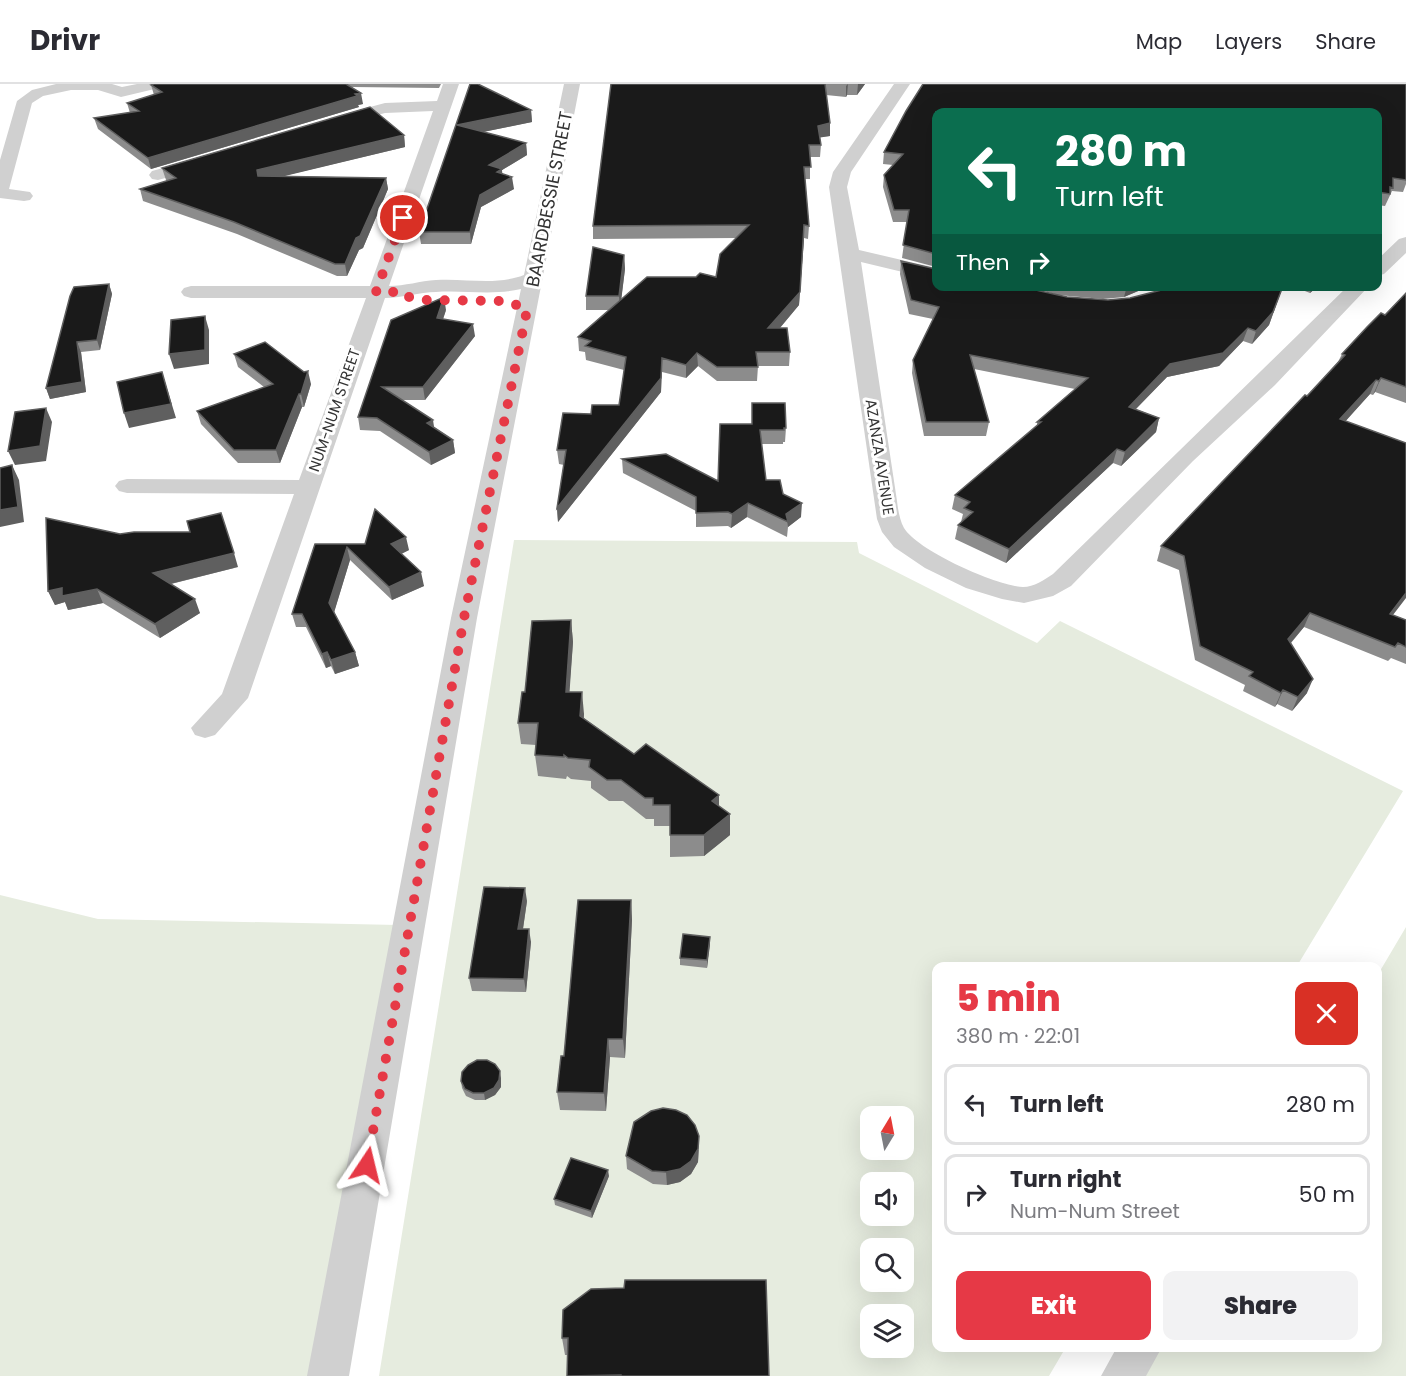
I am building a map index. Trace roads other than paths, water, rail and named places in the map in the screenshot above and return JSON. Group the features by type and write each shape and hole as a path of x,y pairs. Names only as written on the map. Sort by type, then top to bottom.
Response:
{"street":[{"path":"24,196 12,196 0,190 25,101 38,93 71,85 99,86 121,92 158,84"},
{"name":"NUM-NUM STREET","path":"205,728 234,698 451,84"},
{"name":"BAARDBESSIE STREET","path":"328,1376 464,618 572,84"},
{"name":"AZANZA AVENUE","path":"902,84 847,164 839,180 840,208 850,254 884,497 894,532 908,546 952,571 1006,594 1043,592 1062,580 1178,463 1267,380 1355,291"},
{"path":"318,126 385,108 443,106"},
{"path":"158,175 211,159"},
{"path":"1382,265 1406,243"},
{"path":"850,254 932,273"},
{"path":"191,292 404,292 427,286 510,287 533,278"},
{"path":"404,292 409,297 422,300 510,302 527,310"},
{"path":"127,486 307,487"},
{"path":"1122,1376 1138,1352"}]}
